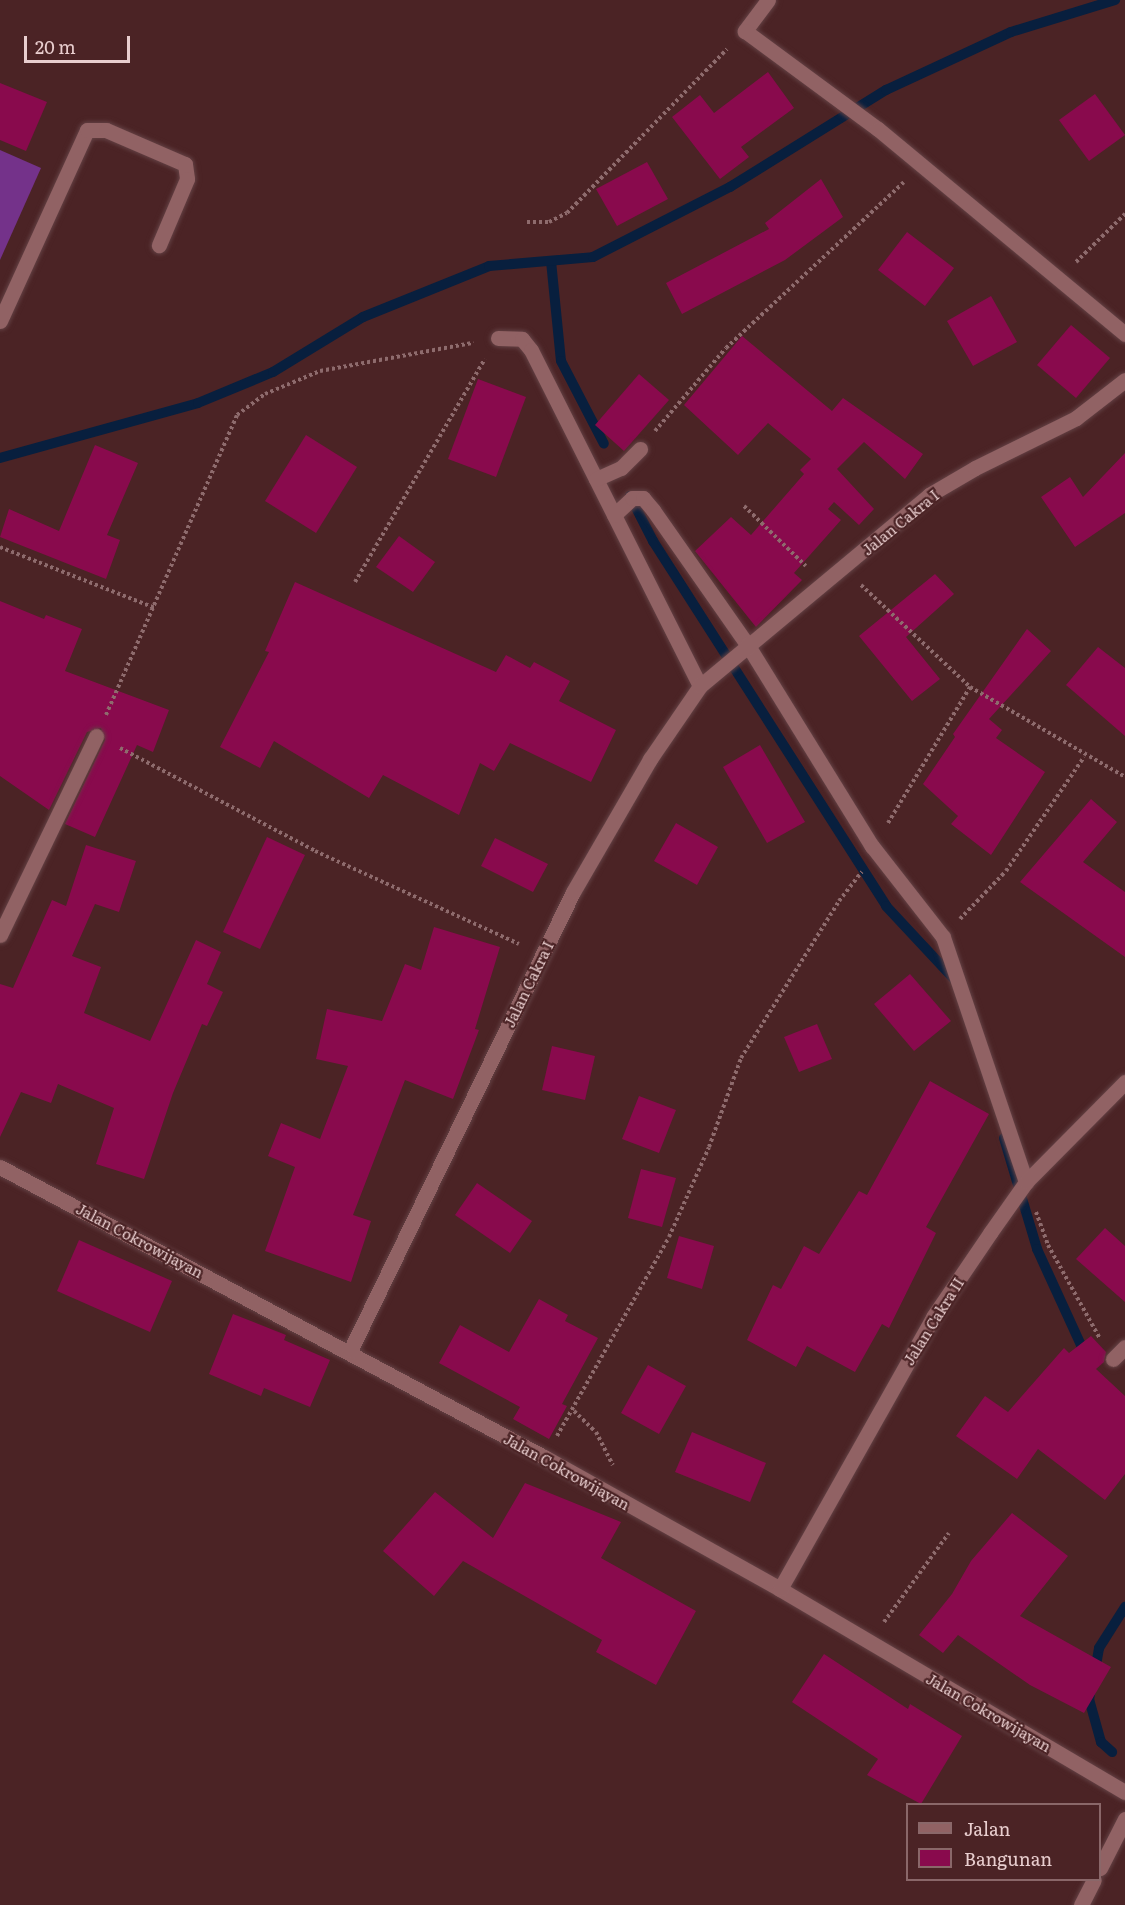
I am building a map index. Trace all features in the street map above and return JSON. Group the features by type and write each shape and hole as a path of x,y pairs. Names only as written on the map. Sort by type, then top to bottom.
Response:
{"street":[{"path":"768,0 744,31 878,129 1125,334"},
{"path":"0,321 87,130 106,130 187,168 187,179 159,245"},
{"path":"498,338 522,339 531,350 596,479 622,506 700,686"},
{"name":"Jalan Cakra I","path":"350,1351 604,835 700,686 929,495 975,468 1076,418 1125,380"},
{"path":"596,479 621,468 640,449"},
{"path":"622,506 643,498 653,510 798,729 872,846 943,938 1022,1188"},
{"path":"0,935 96,736"},
{"name":"Jalan Cakra II","path":"780,1589 933,1317 990,1233 1022,1188 1125,1082"},
{"name":"Jalan Cokrowijayan","path":"0,1167 350,1351 544,1457 780,1589 1125,1792"},
{"path":"1113,1359 1125,1347"},
{"path":"1101,1866 1125,1819"},
{"path":"1081,1905 1093,1881"}],"path":[{"path":"527,222 549,222 567,213 744,31"},
{"path":"640,449 726,348 922,165"},
{"path":"1058,279 1125,214"},
{"path":"355,582 498,338"},
{"path":"498,338 320,371 265,394 237,415 155,608 96,736 315,851 543,955"},
{"path":"744,506 824,584"},
{"path":"0,547 155,608"},
{"path":"843,568 970,687 1084,757 1125,777"},
{"path":"872,846 912,789 970,687"},
{"path":"943,938 1006,871 1084,757"},
{"path":"544,1457 574,1411 669,1237 709,1147 741,1058 839,901 865,869"},
{"path":"1022,1188 1079,1308 1113,1359"},
{"path":"574,1411 596,1432 615,1469 620,1500"},
{"path":"870,1642 949,1533"}],"shaded area":[{"path":"0,150 41,168 0,260"}],"building":[{"path":"768,72 794,108 741,147 749,157 720,179 672,117 700,95 714,113"},
{"path":"0,83 47,102 26,151 0,140"},
{"path":"1095,94 1125,135 1089,161 1059,120"},
{"path":"647,162 668,199 617,226 596,189"},
{"path":"821,179 843,217 785,260 682,314 666,283 769,229 765,223"},
{"path":"907,232 954,268 925,306 878,270"},
{"path":"991,296 1017,342 973,366 947,321"},
{"path":"1071,325 1110,358 1076,398 1037,365"},
{"path":"742,336 832,411 843,398 923,454 905,479 864,442 837,469 874,509 859,525 834,502 828,509 841,520 794,573 802,580 756,627 695,551 731,517 751,535 804,474 800,470 811,459 768,423 738,455 684,405"},
{"path":"639,374 669,400 624,451 595,425"},
{"path":"478,379 526,397 496,477 448,459"},
{"path":"306,435 357,467 316,533 265,501"},
{"path":"95,445 138,463 107,535 120,540 106,579 0,537 9,509 59,531"},
{"path":"1125,453 1125,513 1075,547 1041,497 1070,477 1083,497"},
{"path":"399,536 435,562 413,592 376,567"},
{"path":"935,574 954,594 906,637 940,679 912,701 859,636"},
{"path":"295,582 496,672 506,655 530,668 534,662 570,681 559,701 616,730 591,782 510,743 494,771 480,763 459,815 383,775 369,798 274,741 260,768 220,747 269,652 265,651"},
{"path":"0,601 44,619 46,615 82,629 65,671 169,710 153,752 137,745 95,837 65,824 105,740 101,728 87,732 49,810 0,776"},
{"path":"1027,629 1051,651 989,719 1002,730 996,738 1045,772 991,855 951,824 958,816 923,784 955,737 953,734"},
{"path":"1098,647 1125,668 1125,736 1066,685"},
{"path":"760,745 805,822 767,843 723,767"},
{"path":"1091,799 1117,822 1083,862 1125,892 1125,957 1020,882"},
{"path":"676,823 718,847 697,885 654,861"},
{"path":"267,837 305,855 260,949 223,932"},
{"path":"495,838 548,864 533,892 481,866"},
{"path":"86,845 136,861 119,912 95,904 72,956 101,967 84,1013 150,1041 196,940 221,952 207,984 223,992 207,1026 202,1024 173,1093 144,1179 96,1164 114,1108 58,1084 51,1103 21,1092 0,1137 0,984 13,988 52,900 66,906"},
{"path":"434,927 500,947 475,1029 479,1030 453,1099 405,1080 353,1215 371,1221 351,1282 265,1251 295,1167 268,1156 281,1123 320,1139 348,1066 316,1059 327,1009 382,1021 405,964 421,970"},
{"path":"910,974 951,1021 914,1051 874,1004"},
{"path":"817,1024 832,1059 799,1072 784,1037"},
{"path":"552,1046 595,1056 585,1100 542,1090"},
{"path":"930,1081 989,1114 926,1227 936,1233 889,1328 882,1324 855,1372 807,1346 796,1367 747,1340 773,1285 781,1289 804,1246 819,1254 859,1191 867,1195"},
{"path":"639,1096 676,1110 659,1153 622,1139"},
{"path":"641,1169 676,1178 662,1227 628,1218"},
{"path":"477,1183 532,1221 510,1253 455,1215"},
{"path":"1105,1228 1125,1246 1125,1302 1076,1259"},
{"path":"679,1236 714,1246 702,1289 667,1278"},
{"path":"79,1240 172,1281 150,1332 57,1291"},
{"path":"539,1299 568,1315 565,1321 598,1338 562,1404 567,1406 549,1439 513,1419 520,1407 439,1363 460,1325 509,1352"},
{"path":"233,1314 286,1335 284,1340 330,1360 310,1407 264,1388 261,1396 209,1374"},
{"path":"1091,1336 1106,1352 1104,1362 1096,1369 1125,1396 1125,1474 1105,1500 1038,1449 1017,1479 956,1436 985,1396 1008,1412 1064,1348 1069,1353"},
{"path":"648,1365 686,1386 659,1434 621,1413"},
{"path":"692,1432 766,1463 750,1502 675,1472"},
{"path":"525,1483 621,1522 601,1558 696,1611 656,1685 596,1652 602,1640 463,1561 434,1596 383,1551 435,1492 493,1538"},
{"path":"1012,1513 1068,1556 1020,1616 1111,1667 1084,1713 1030,1685 958,1635 943,1653 919,1635 952,1594 971,1561"},
{"path":"824,1654 908,1709 910,1704 962,1736 922,1803 919,1803 867,1775 878,1759 792,1702"}],"waterway":[{"path":"0,458 198,403 273,372 363,317 489,266 593,257 730,187 886,90 1011,32 1115,0"},
{"path":"551,261 561,361 604,444"},
{"path":"630,496 653,541 886,906 955,980"},
{"path":"1004,1138 1037,1249 1086,1356"},
{"path":"1095,1671 1099,1648 1125,1607"},
{"path":"1091,1689 1089,1699 1101,1742 1112,1752"}]}
